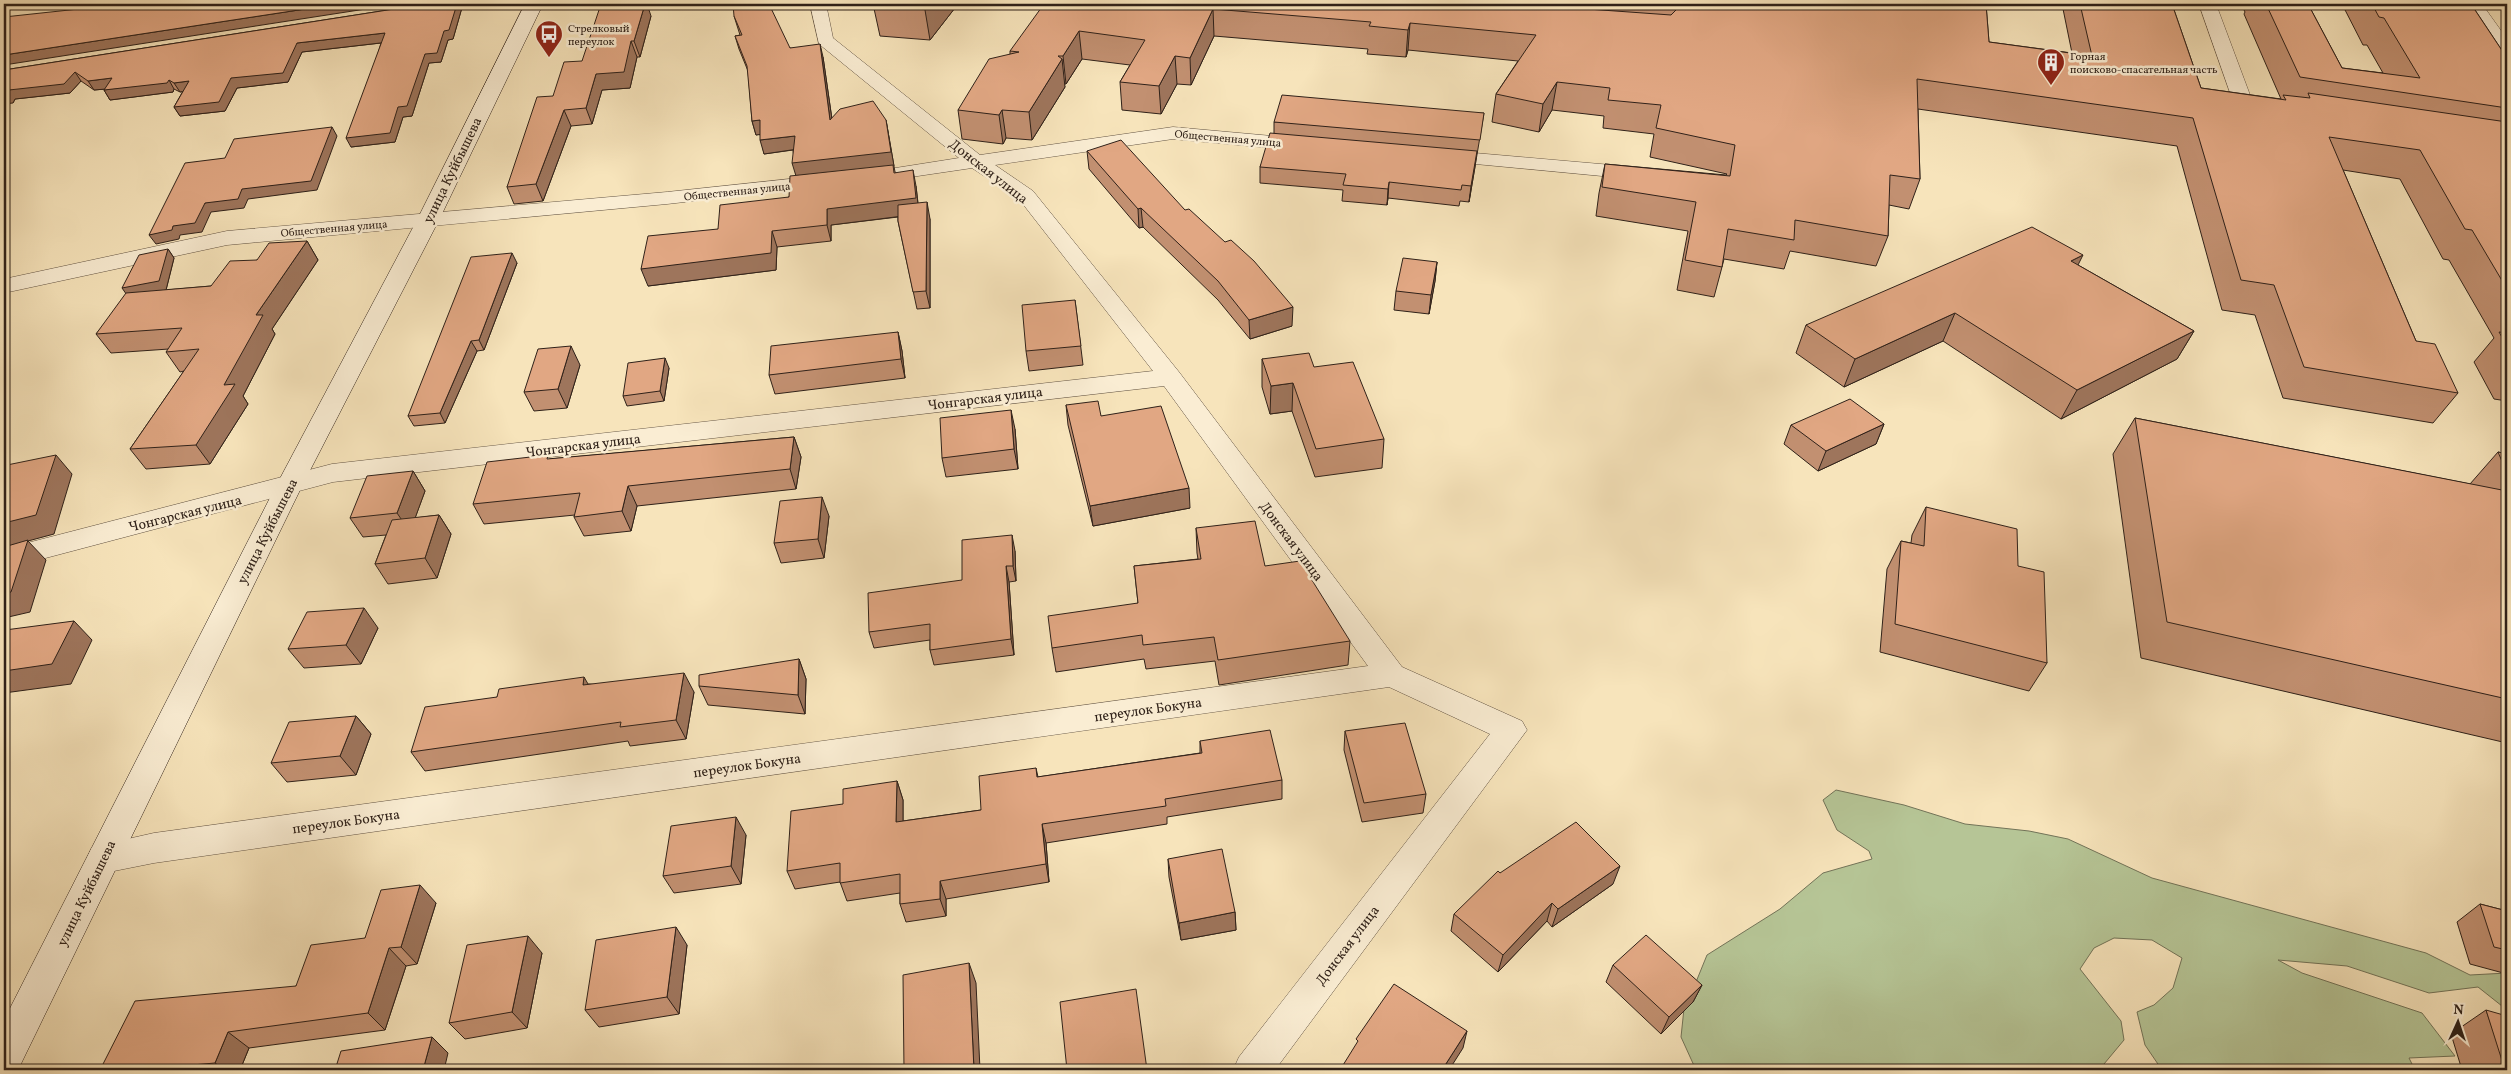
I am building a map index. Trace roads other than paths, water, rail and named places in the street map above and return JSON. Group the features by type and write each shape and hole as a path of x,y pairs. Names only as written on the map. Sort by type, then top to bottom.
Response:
{"street":[{"name":"улица Куйбышева","path":"4,1059 289,486 429,218 534,4"},
{"name":"Донская улица","path":"818,4 825,40 975,161 1026,195 1170,377 1392,675 1511,730 1252,1070"},
{"path":"2207,4 2245,107 2284,113"},
{"path":"2474,4 2507,52"},
{"name":"Общественная улица","path":"4,286 227,238 429,218 657,199 852,178 1173,133 1329,147"},
{"path":"1418,154 1623,172"},
{"name":"Чонгарская улица","path":"4,559 289,486 332,473 1170,377"},
{"name":"переулок Бокуна","path":"104,858 154,848 1392,675"}],"place":[{"name":"Стрелковый переулок","path":"549,58"},
{"name":"Горная поисково-спасательная часть","path":"2051,86"}]}
